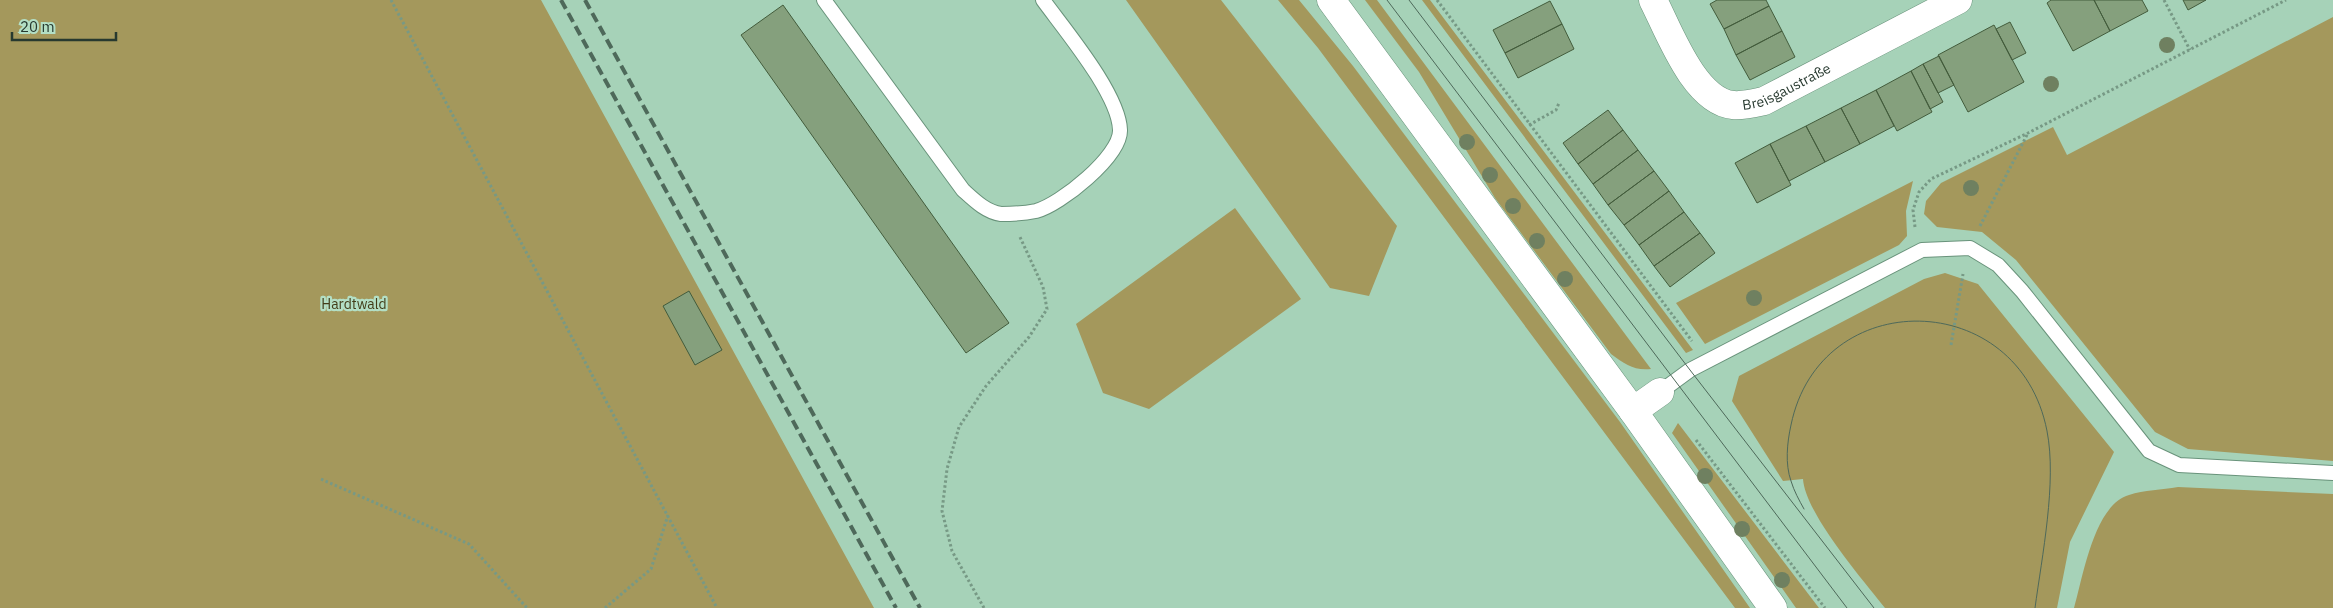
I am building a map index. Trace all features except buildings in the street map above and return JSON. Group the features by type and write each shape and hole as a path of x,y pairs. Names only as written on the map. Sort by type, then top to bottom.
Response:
{"street":[{"path":"1331,0 1633,410 1773,608"},
{"name":"Breisgaustraße","path":"1653,0 1692,77 1710,96 1733,105 1764,101 1958,0"},
{"path":"1633,410 1660,392"}],"lane":[{"path":"824,0 963,190 982,207 1001,214 1036,211 1073,190 1110,156 1120,131 1116,109 1093,70 1043,0"},
{"path":"1660,392 1690,370 1922,250 1970,248 1998,265 2022,291 2149,451 2179,465 2333,473"}],"path":[{"path":"391,0 717,608"},
{"path":"1437,0 1706,362"},
{"path":"2164,0 2190,50"},
{"path":"1922,250 1916,232 1913,210 1919,192 1931,179 2028,132 2286,0"},
{"path":"1529,125 1556,110 1559,103"},
{"path":"1952,345 1961,282 1970,248 2009,165 2028,132"},
{"path":"984,608 952,551 942,511 947,468 959,427 986,386 1029,337 1047,309 1043,287 1009,213"},
{"path":"1692,434 1825,608"},
{"path":"322,480 469,544 527,608"},
{"path":"605,608 651,569 668,515"}],"green space":[{"name":"Hardtwald","path":"0,0 541,0 874,608 0,608"},
{"path":"1126,0 1221,0 1397,226 1369,296 1330,288"},
{"path":"1278,0 1299,0 1353,66 1620,422 1750,608 1735,608 1318,48"},
{"path":"1365,0 1377,0 1651,369 1635,368 1625,364 1611,354 1495,198 1419,72"},
{"path":"1422,0 1430,0 1693,350 1686,353"},
{"path":"2333,17 2333,461 2188,449 2155,432 2016,260 1982,232 1937,227 1924,214 1926,201 1941,183 2053,127 2067,155"},
{"path":"1913,181 1906,211 1907,236 1899,245 1705,344 1676,303"},
{"path":"1235,208 1301,299 1149,409 1103,393 1076,324"},
{"path":"1945,273 1978,284 2114,452 2070,542 2057,608 1885,608 1836,546 1814,510 1806,493 1803,479 1783,481 1732,401 1739,376 1924,279"},
{"path":"1678,423 1819,608 1796,608 1672,433"},
{"path":"2178,487 2333,494 2333,608 2074,608 2092,544 2107,513 2117,501 2141,492"}],"tram line":[{"path":"1387,0 1847,608"},
{"path":"1409,0 1690,370 1874,608"},
{"path":"1804,509 1791,481 1787,453 1791,425 1809,379 1839,346 1877,327 1919,321 1961,329 1999,349 2029,384 2047,431 2050,451 2049,496 2045,543 2035,608"}],"railway":[{"path":"561,0 896,608"},
{"path":"585,0 920,608"}]}
